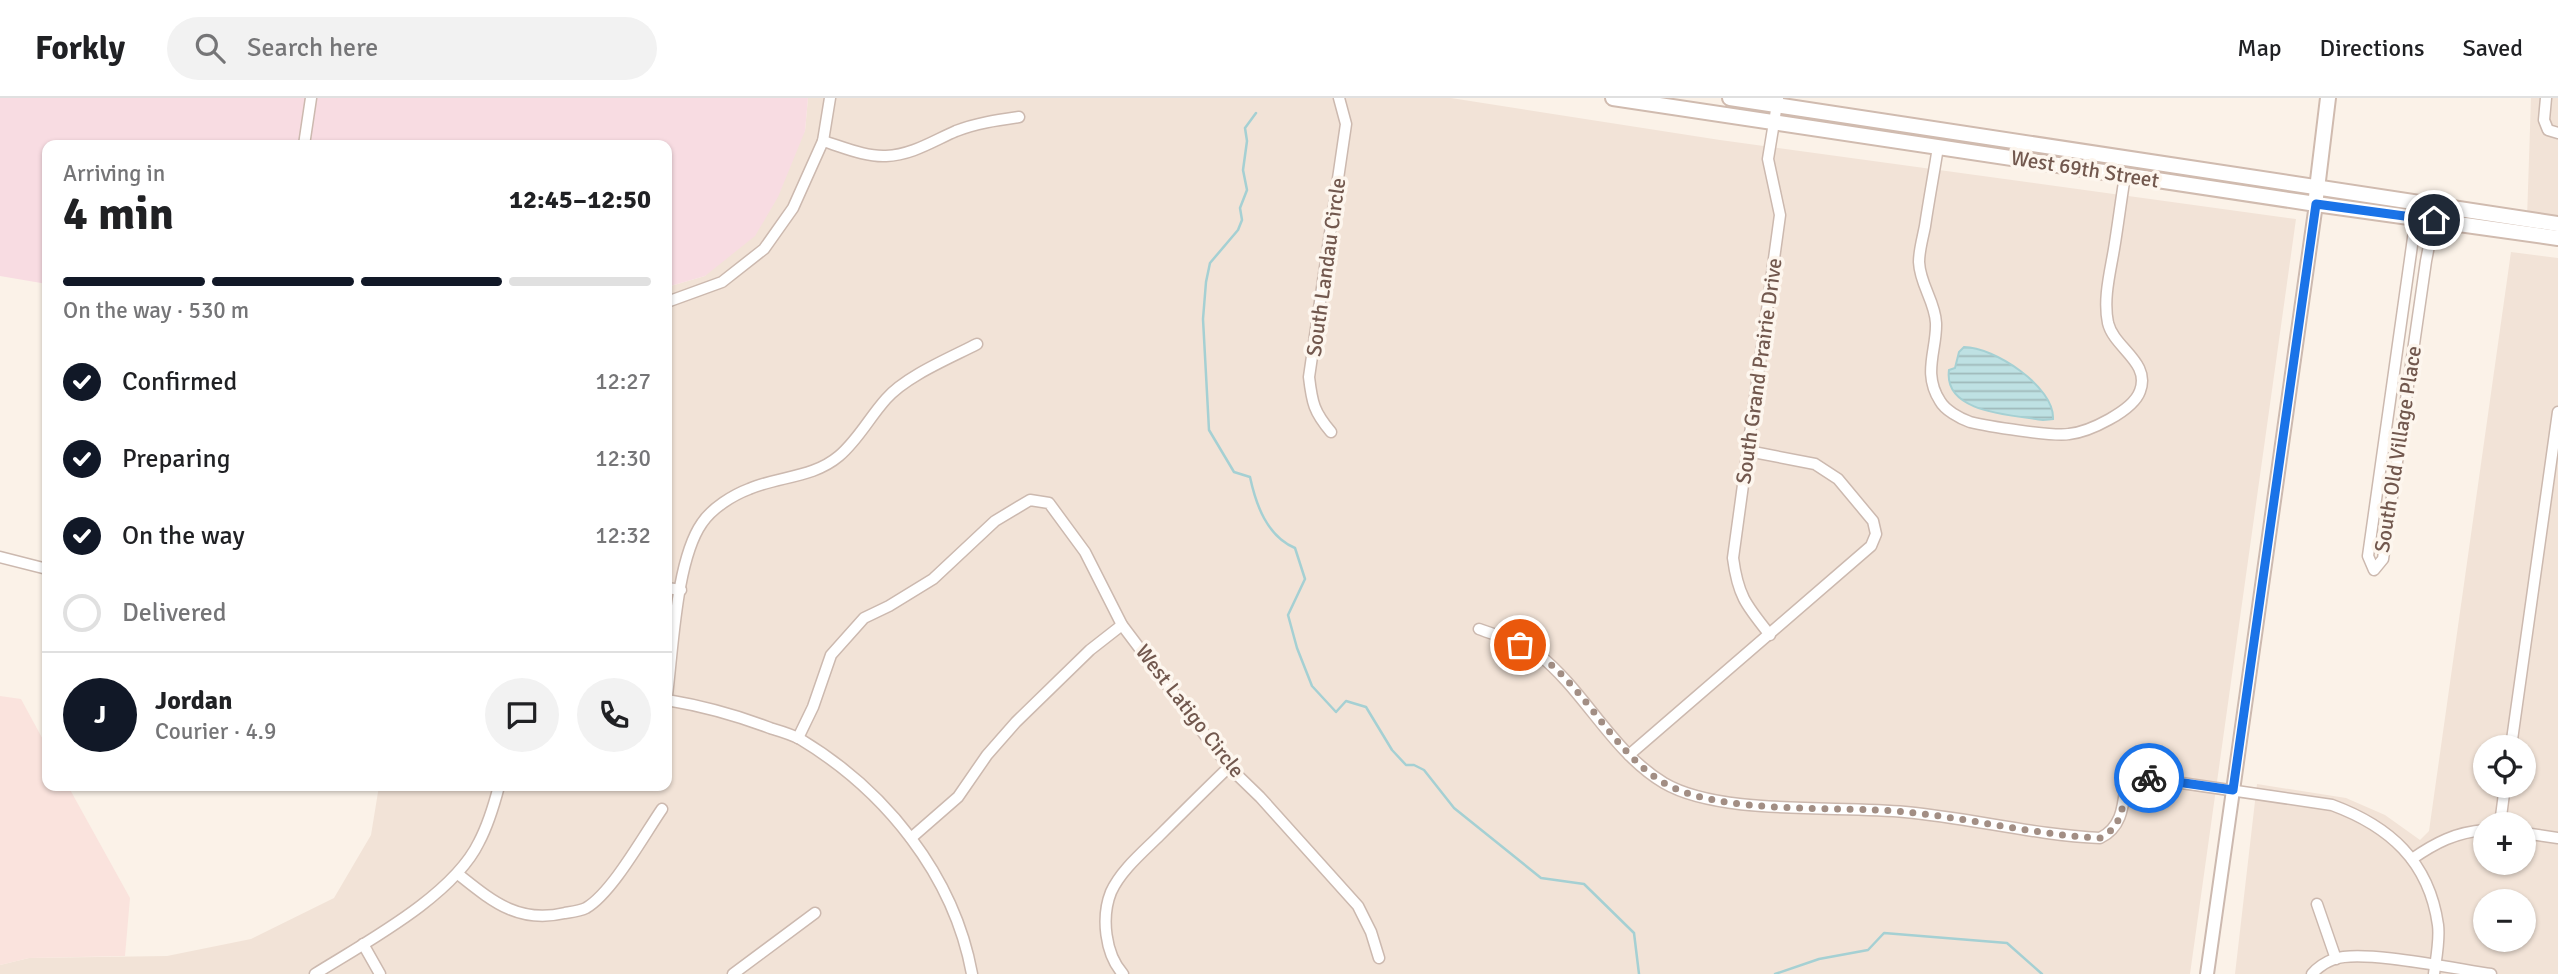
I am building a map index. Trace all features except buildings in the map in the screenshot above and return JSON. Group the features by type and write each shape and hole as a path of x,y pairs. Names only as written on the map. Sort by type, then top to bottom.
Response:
{"main road":[{"name":"West 69th Street","path":"1613,98 2125,176 2558,238"},
{"name":"West 69th Street","path":"1730,98 1778,102 1941,130 2558,224"},
{"path":"2316,204 2328,98"},
{"path":"1938,147 1941,130"}],"street":[{"path":"305,140 312,98"},
{"path":"672,300 722,282 764,249 793,208 823,141 830,98"},
{"name":"South Landau Circle","path":"1331,432 1317,416 1312,402 1310,377 1346,124 1339,98"},
{"path":"2546,98 2545,123 2548,130 2558,133"},
{"name":"South Grand Prairie Drive","path":"1770,635 1745,604 1736,583 1733,558 1780,215 1768,159 1778,102"},
{"path":"823,141 867,154 885,156 909,153 958,130 978,124 1019,117"},
{"path":"1938,147 1919,260 1922,282 1936,323 1930,361 1932,381 1940,401 1952,413 1982,424 2069,435 2091,428 2114,416 2140,392 2142,379 2138,363 2118,343 2111,330 2106,301 2125,176"},
{"path":"2207,974 2316,204"},
{"name":"South Old Village Place","path":"2416,218 2368,556 2374,570 2383,559 2434,220"},
{"path":"672,658 688,554 702,523 723,503 749,488 816,471 837,458 860,436 887,397 924,371 977,344"},
{"path":"2513,735 2553,472 2558,412"},
{"path":"1629,755 1871,545 1876,534 1873,521 1838,479 1799,459 1748,451"},
{"name":"West Latigo Circle","path":"798,738 813,707 831,654 864,618 933,579 995,522 1030,500 1049,503 1085,552 1122,625 1230,766 1358,906 1371,932 1379,958"},
{"path":"0,556 42,568"},
{"path":"672,589 681,590"},
{"path":"911,838 958,797 987,755 1016,722 1090,650 1122,625"},
{"path":"1479,629 1535,652 1558,672 1629,755 1664,783 1697,796 1742,804 1905,812 2100,838 2112,832 2120,818 2127,775 2332,805 2361,816 2385,831 2412,859 2430,895 2438,927 2435,970"},
{"path":"672,701 738,716 798,738 858,781 911,838 942,885 956,916 972,974"},
{"path":"1123,974 1117,967 1108,944 1106,913 1111,892 1127,868 1230,766"},
{"path":"315,974 409,914 458,874 479,844 497,791"},
{"path":"458,874 494,903 523,915 553,916 585,909 608,887 662,809"},
{"path":"2412,859 2439,841 2473,831"},
{"path":"2536,835 2558,838"},
{"path":"2317,904 2336,959"},
{"path":"733,974 816,913"},
{"path":"363,944 380,974"},
{"path":"2312,974 2336,959 2359,956 2435,970 2491,974"}],"shaded area":[{"path":"0,98 808,98 805,131 778,197 755,236 705,276 672,286 672,140 42,140 42,283 0,276"},
{"path":"808,98 1451,98 1720,140 2296,219 2190,974 0,974 0,965 29,958 167,956 251,939 334,898 371,835 378,791 672,791 672,286 705,276 805,131"},
{"path":"2531,98 2558,98 2558,223 2527,219"},
{"path":"2511,252 2558,258 2558,974 2235,974 2257,784 2346,798 2385,815 2420,840 2429,831"},
{"path":"0,696 21,699 42,738 42,791 71,791 130,898 125,956 29,958 0,965"}],"water":[{"path":"1964,347 1977,349 2006,361 2034,382 2051,407 2053,419 1999,414 1969,404 1957,396 1950,385 1949,370 1955,368 1959,352"}],"waterway":[{"path":"1256,113 1245,128 1247,141 1243,170 1247,190 1240,208 1242,220 1238,230 1210,263 1206,282 1203,319 1209,430 1234,472 1250,477 1259,509 1270,528 1285,543 1295,548 1305,579 1288,615 1312,686 1336,712 1346,701 1366,707 1392,750 1406,765 1414,765 1424,770 1454,808 1541,878 1584,884 1634,933 1639,974"},
{"path":"1775,974 1819,959 1868,950 1884,933 2007,943 2042,974"}],"way so far":[{"path":"1520,645 1535,652 1558,672 1629,755 1664,783 1697,796 1742,804 1905,812 2084,838 2100,838 2112,832 2120,818 2127,775 2149,778"}],"route":[{"path":"2149,778 2233,790 2316,204 2434,220"}]}
